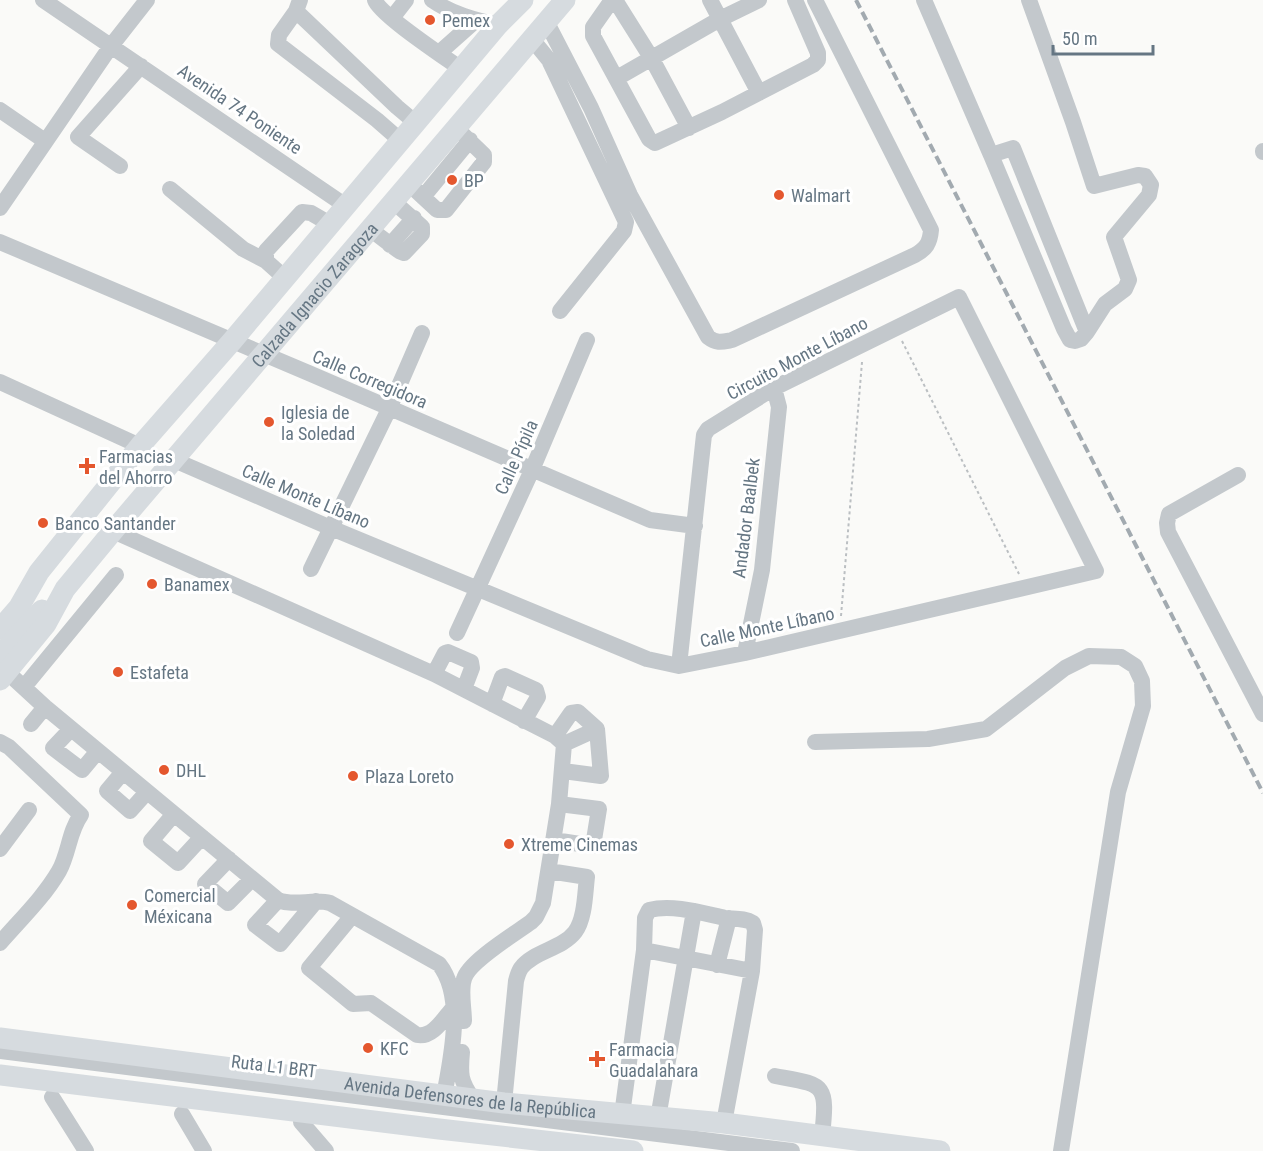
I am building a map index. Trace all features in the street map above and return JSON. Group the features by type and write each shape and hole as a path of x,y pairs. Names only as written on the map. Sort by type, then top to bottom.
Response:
{"main road":[{"name":"Calzada Ignacio Zaragoza","path":"0,629 19,607 39,572 140,446 233,340 498,25 523,0"},
{"name":"Calzada Ignacio Zaragoza","path":"2,669 33,618 66,590 113,531 394,202 416,190 463,134 531,38 565,0"},
{"name":"Calzada Ignacio Zaragoza","path":"0,606 39,572"},
{"name":"Avenida Defensores de la República","path":"0,1038 444,1096 622,1115 724,1123 940,1151"},
{"name":"Avenida Defensores de la República","path":"0,1075 633,1151"}],"street":[{"name":"Avenida 74 Poniente","path":"42,0 346,206"},
{"path":"0,208 111,46 147,0"},
{"path":"375,0 377,6 461,69"},
{"path":"392,18 406,0"},
{"path":"688,128 652,59 614,0 593,27 593,36 652,142 655,143 688,128 790,78 818,60 818,53 795,0"},
{"path":"710,0 759,93"},
{"path":"617,78 720,19 759,0"},
{"path":"546,21 591,108 630,195 708,337 720,343 732,340 915,255 923,251 930,241 930,230 815,0"},
{"path":"924,0 1067,335 1070,340 1075,341 1081,339 1087,332 1105,304 1125,289 1129,280 1114,237 1149,195 1151,185 1145,176 1138,175 1094,186 1029,0"},
{"path":"443,3 475,21 498,25"},
{"path":"401,141 278,44 279,35 298,5 416,123"},
{"path":"438,53 475,21"},
{"path":"531,38 549,60 626,222 624,231 560,311"},
{"path":"120,166 78,137 141,66"},
{"path":"0,110 45,141"},
{"path":"416,190 437,210 446,210 484,162 484,155 463,134"},
{"path":"991,155 1013,148 1087,332"},
{"path":"170,189 243,249 266,261 285,278"},
{"path":"370,229 390,245 414,218 394,202"},
{"path":"266,261 266,251 302,212 311,213 330,224"},
{"name":"Calle Corregidora","path":"0,242 650,520 695,526"},
{"name":"Circuito Monte Líbano","path":"679,666 704,435 708,429 774,388 959,297"},
{"name":"Calle Monte Líbano","path":"174,460 647,659 679,666 746,653 1096,571 959,297"},
{"path":"312,569 389,409 422,333"},
{"name":"Calle Pípila","path":"457,633 532,470 587,340"},
{"path":"0,382 140,446"},
{"name":"Andador Baalbek","path":"746,653 762,570 779,407 774,388"},
{"path":"1238,475 1169,514 1167,523 1168,532 1263,714"},
{"path":"113,531 434,674 560,740 597,729"},
{"path":"24,687 116,575"},
{"path":"434,674 445,653 448,652 471,662 473,665 464,689"},
{"path":"815,742 928,739 986,729 1065,668 1089,657 1121,657 1136,666 1142,681 1143,706 1118,792 1062,1151"},
{"path":"2,669 278,900 290,903 315,901 330,903 439,964 446,973 450,987 454,1026 452,1054 444,1096"},
{"path":"492,704 502,677 505,676 536,690 538,698 524,721"},
{"path":"31,724 45,707"},
{"path":"473,1099 460,1074 464,1024 463,982 465,975 494,948 536,917 543,903 563,771 560,740 571,713 575,711 597,729 601,776 563,771"},
{"path":"71,729 53,748 82,770 98,751"},
{"path":"0,742 9,747 81,814 74,826 66,855 58,872 0,943"},
{"path":"123,772 107,791 130,811 147,792"},
{"path":"554,840 593,846 599,809 559,804"},
{"path":"0,849 29,810"},
{"path":"174,814 151,841 178,863 202,837"},
{"path":"229,859 205,884 228,903 252,879"},
{"path":"504,1103 516,981 520,969 567,939 576,931 580,918 587,877 549,871"},
{"path":"278,900 255,925 280,944 315,901"},
{"path":"622,1115 644,950 645,918 649,910 657,908 694,911 753,923 755,930 752,971 724,1123"},
{"path":"658,1118 694,911"},
{"path":"352,916 309,968 353,1004 370,1003 417,1035 424,1036 430,1033 453,1008"},
{"path":"717,965 729,918"},
{"path":"644,950 752,971"},
{"name":"Ruta L1 BRT","path":"0,1051 792,1151"},
{"name":"Ruta L1 BRT","path":"0,1062 706,1151"},
{"path":"775,1076 812,1083 820,1088 824,1097 822,1136"},
{"path":"52,1097 86,1151"},
{"path":"182,1114 204,1151"},
{"path":"301,1122 326,1151"}],"path":[{"path":"896,328 1026,588"},
{"path":"840,631 863,344"}],"railway":[{"path":"856,0 1263,793"}],"place":[{"name":"Pemex","path":"430,20"},
{"name":"BP","path":"452,180"},
{"name":"Walmart","path":"779,195"},
{"name":"Iglesia de la Soledad","path":"269,422"},
{"name":"Farmacias del Ahorro","path":"87,466"},
{"name":"Banco Santander","path":"43,523"},
{"name":"Banamex","path":"152,584"},
{"name":"Estafeta","path":"118,672"},
{"name":"DHL","path":"164,770"},
{"name":"Plaza Loreto","path":"353,776"},
{"name":"Xtreme Cinemas","path":"509,844"},
{"name":"Comercial Méxicana","path":"132,905"},
{"name":"KFC","path":"368,1048"},
{"name":"Farmacia Guadalahara","path":"597,1059"}]}
